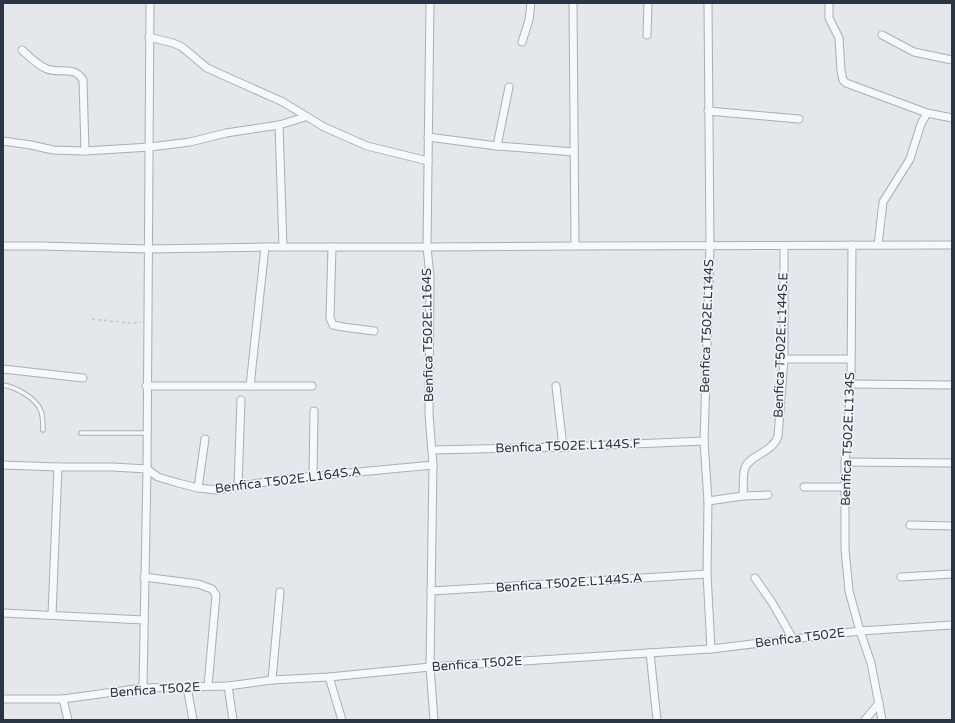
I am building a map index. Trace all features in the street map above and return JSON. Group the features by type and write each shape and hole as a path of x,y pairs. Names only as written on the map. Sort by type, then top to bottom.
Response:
{"street":[{"path":"143,688 147,469 146,386 150,147 150,3"},
{"name":"Benfica T502E.L164S","path":"430,3 427,247 430,276 428,380 429,414 434,465 430,667 434,720"},
{"path":"522,42 531,3"},
{"path":"573,3 575,246"},
{"path":"647,35 648,3"},
{"name":"Benfica T502E.L144S","path":"708,3 710,246 704,441 708,501 707,574 711,650"},
{"path":"829,3 829,18 839,38 841,71 843,80 846,83 927,113 952,118"},
{"path":"882,35 914,52 952,60"},
{"path":"149,37 173,43 182,47 207,68 283,102 305,117 324,127 367,146 428,161"},
{"path":"22,50 38,64 48,69 75,71 80,75 83,80 85,151"},
{"path":"497,146 509,87"},
{"path":"708,111 799,119"},
{"path":"878,245 883,202 910,158 921,124 927,113"},
{"path":"3,141 53,150 85,151 150,147 190,142 226,133 279,125 305,117"},
{"path":"279,125 283,247"},
{"path":"428,137 497,146 574,152"},
{"name":"Benfica T502E.L134S","path":"852,245 851,384 845,462 845,549 849,591 871,663 882,720"},
{"path":"3,246 148,249 265,247 952,246"},
{"name":"Benfica T502E.L144S.E","path":"743,496 745,468 748,462 776,444 778,436 784,359 784,246"},
{"path":"250,386 265,247"},
{"path":"332,248 330,318 333,325 374,330"},
{"path":"784,359 850,359"},
{"path":"3,370 83,378"},
{"path":"851,384 952,385"},
{"path":"146,386 312,386"},
{"path":"556,386 563,447"},
{"path":"238,487 241,400"},
{"path":"313,476 314,411"},
{"path":"198,488 205,439"},
{"name":"Benfica T502E.L144S.F","path":"432,450 563,447 704,441"},
{"path":"845,462 952,463"},
{"name":"Benfica T502E.L164S.A","path":"3,465 147,469 158,477 198,488 217,490 284,479 434,465"},
{"path":"52,615 58,467"},
{"path":"804,487 846,487"},
{"path":"708,501 743,496 768,495"},
{"path":"910,525 952,526"},
{"name":"Benfica T502E.L144S.A","path":"431,592 707,574"},
{"path":"901,577 952,574"},
{"path":"144,577 198,584 212,590 216,595 208,686"},
{"path":"755,578 773,604 793,639"},
{"path":"272,680 280,592"},
{"path":"3,613 144,620"},
{"name":"Benfica T502E","path":"3,699 63,699 143,688 228,686 272,680 329,677 430,667 711,650 860,630 952,625"},
{"path":"650,653 657,720"},
{"path":"329,677 342,720"},
{"path":"228,686 233,720"},
{"path":"187,687 193,720"},
{"path":"63,699 68,720"},
{"path":"865,720 878,703"}],"lane":[{"path":"3,385 16,389 36,403 41,411 43,430"},
{"path":"81,433 147,434"}],"path":[{"path":"92,318 130,323 147,322"}]}
